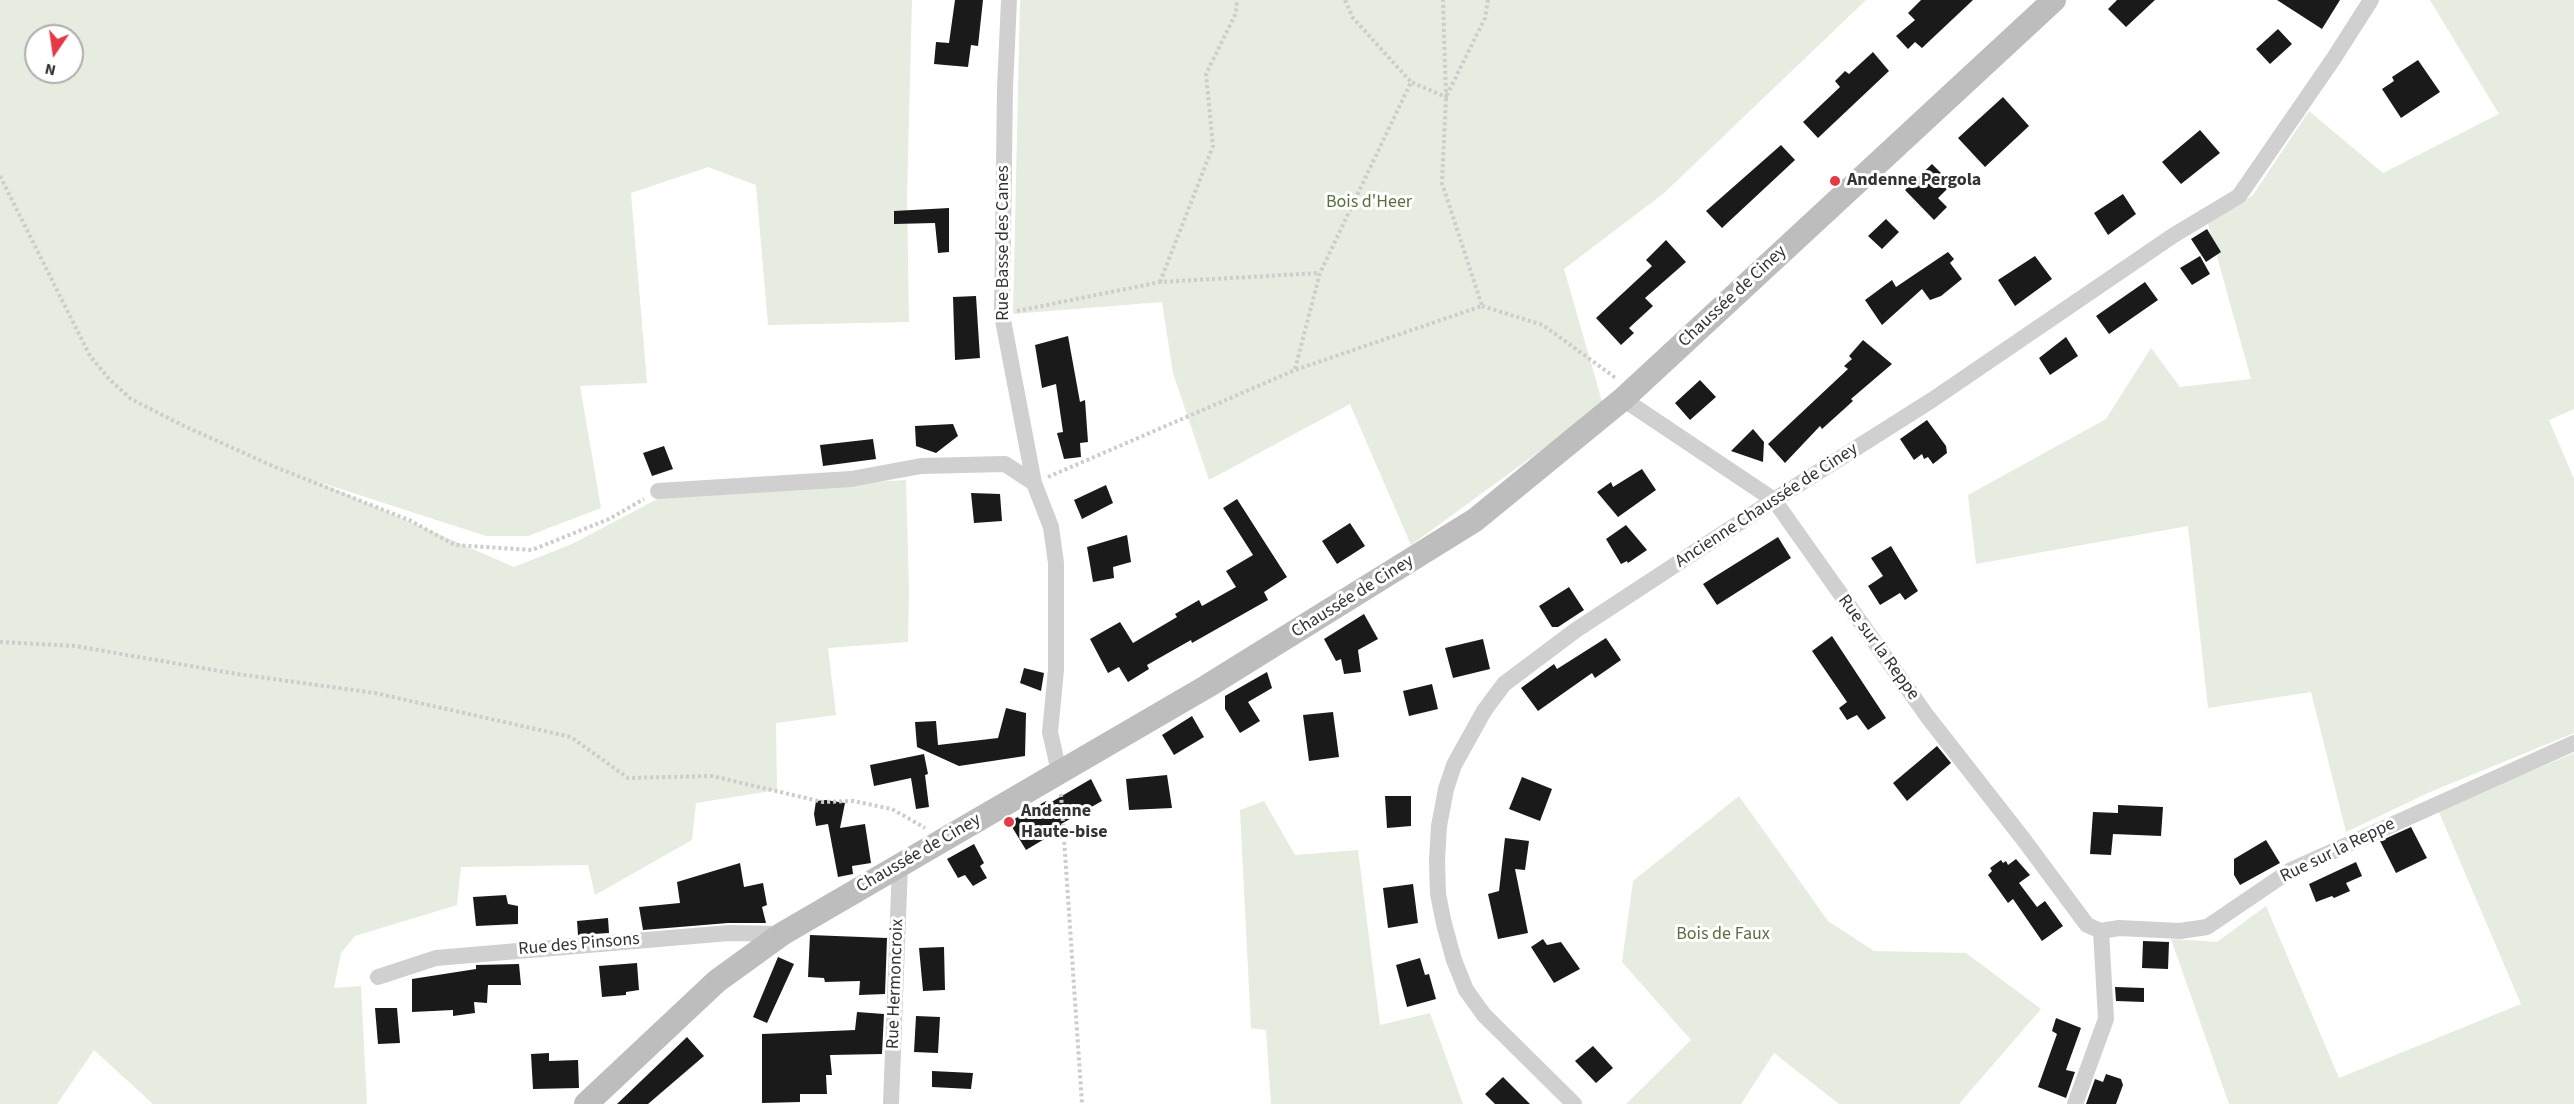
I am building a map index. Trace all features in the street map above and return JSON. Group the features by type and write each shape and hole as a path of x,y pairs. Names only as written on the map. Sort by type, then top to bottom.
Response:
{"main road":[{"name":"Chaussée de Ciney","path":"586,1104 717,981 782,934 1206,687 1475,520 1628,395 2054,0"}],"street":[{"name":"Rue Basse des Canes","path":"1009,0 1002,315 1034,483 1052,527 1056,563 1056,670 1050,732 1059,772"},
{"name":"Ancienne Chaussée de Ciney","path":"1574,1104 1484,1015 1466,990 1454,960 1438,894 1439,826 1446,789 1454,765 1484,711 1504,684 1576,630 1773,500 1932,400 2174,235 2239,196 2371,0"},
{"name":"Rue sur la Reppe","path":"1628,395 1773,500 1927,716 2087,925 2101,931 2119,928 2180,930 2207,927 2291,870 2574,743"},
{"path":"658,491 851,478 931,465 1005,464 1034,483"},
{"name":"Rue Hermoncroix","path":"891,1104 900,865"},
{"path":"2075,1104 2106,1018 2101,931"},
{"name":"Rue des Pinsons","path":"378,977 436,958 729,933 782,934"}],"path":[{"path":"1160,282 1213,147 1206,74 1236,13 1237,0"},
{"path":"1345,0 1353,18 1411,82 1446,97"},
{"path":"1443,0 1446,97 1442,183 1482,306"},
{"path":"1446,97 1485,18 1488,0"},
{"path":"1295,370 1320,273 1411,82"},
{"path":"0,176 90,356 110,380 131,399 275,467 409,520 455,545 532,550 609,519 658,491"},
{"path":"1002,315 1160,282 1320,273"},
{"path":"1034,483 1295,370 1482,306 1543,325 1595,365 1628,395"},
{"path":"0,642 75,646 237,674 375,693 571,737 628,778 712,776 823,802 854,801 892,809 944,839"},
{"path":"1059,772 1082,1104"}],"green space":[{"path":"0,0 912,0 907,196 909,322 768,325 756,185 708,167 631,193 647,383 580,386 601,508 528,536 486,536 316,481 514,567 572,544 665,495 906,480 908,642 828,648 836,715 776,723 777,790 696,803 692,840 595,895 588,865 461,867 457,905 355,936 341,953 334,988 361,986 367,1104 153,1104 94,1050 57,1104 0,1104"},
{"name":"Bois d'Heer","path":"1020,0 1866,0 1664,193 1564,269 1603,405 1411,545 1350,404 1209,480 1173,373 1162,302 1013,314"},
{"path":"2430,0 2574,0 2574,409 2549,420 2574,479 2574,733 2430,792 2346,832 2311,692 2208,708 2188,526 1976,564 1968,495 2106,419 2151,348 2180,387 2251,379 2208,224 2253,195 2309,111 2383,173 2499,114"},
{"path":"2574,753 2574,1104 2229,1104 2171,939 2217,942 2266,906 2339,1078 2521,1004 2438,810"},
{"name":"Bois de Faux","path":"1739,796 1828,921 1874,951 1966,953 2041,1009 1959,1104 1839,1104 1774,1053 1741,1104 1626,1104 1691,1040 1622,962 1633,881"},
{"path":"1264,801 1295,855 1358,850 1380,1025 1430,1013 1463,1104 1271,1104 1266,1030 1251,1028 1240,810"}],"building":[{"path":"955,0 983,0 978,46 971,45 968,67 934,64 936,42 949,43"},
{"path":"1921,0 1973,0 1922,48 1915,42 1908,49 1896,36 1915,20 1908,13"},
{"path":"2117,0 2155,0 2126,27 2108,9"},
{"path":"2277,0 2340,0 2322,29"},
{"path":"2278,29 2292,44 2270,64 2256,49"},
{"path":"1873,52 1889,71 1818,138 1803,122 1840,87 1835,81 1845,71 1849,74"},
{"path":"2418,60 2440,92 2401,118 2382,89 2394,81 2392,77"},
{"path":"2003,97 2029,126 1985,167 1958,138"},
{"path":"2200,130 2220,153 2181,184 2162,162"},
{"path":"1781,145 1795,160 1722,228 1706,211"},
{"path":"1932,164 1952,184 1938,198 1947,207 1934,220 1905,190"},
{"path":"2123,194 2136,214 2108,235 2094,213"},
{"path":"949,208 949,252 938,253 935,223 894,224 894,211"},
{"path":"1886,219 1899,232 1882,249 1868,236"},
{"path":"2207,229 2221,252 2206,262 2191,239"},
{"path":"1666,240 1686,262 1645,298 1653,306 1629,328 1634,333 1621,345 1596,318 1652,266 1646,260"},
{"path":"1948,252 1954,259 1950,263 1962,279 1941,296 1930,300 1922,289 1882,325 1865,300 1892,280 1896,287"},
{"path":"2035,256 2052,279 2015,306 1998,280"},
{"path":"2200,256 2210,274 2192,285 2180,268"},
{"path":"2145,282 2158,300 2109,334 2096,316"},
{"path":"976,296 980,358 955,360 953,297"},
{"path":"1068,336 1080,402 1085,400 1088,442 1080,443 1081,457 1064,459 1057,433 1063,432 1056,384 1042,388 1035,345"},
{"path":"2066,337 2078,356 2050,375 2039,358"},
{"path":"1863,340 1892,364 1851,399 1853,401 1822,429 1820,426 1785,463 1768,444 1848,369 1844,366 1852,359 1849,356"},
{"path":"1700,380 1716,397 1690,420 1675,403"},
{"path":"1927,420 1946,446 1947,453 1933,464 1928,457 1924,459 1922,454 1914,460 1900,439"},
{"path":"953,424 958,436 936,453 916,446 915,426"},
{"path":"1753,429 1764,442 1763,462 1731,451"},
{"path":"873,439 876,459 823,466 820,445"},
{"path":"664,446 673,469 652,476 643,453"},
{"path":"1642,469 1656,490 1618,517 1597,492 1611,482 1613,487"},
{"path":"1106,485 1113,503 1082,519 1074,500"},
{"path":"971,493 1000,494 1002,521 974,523"},
{"path":"1237,499 1287,577 1264,592 1268,600 1192,643 1191,640 1147,665 1149,669 1128,682 1119,667 1108,673 1090,639 1120,622 1133,643 1177,617 1175,614 1199,600 1202,606 1236,587 1226,571 1253,555 1223,508"},
{"path":"1350,523 1365,546 1337,564 1322,541"},
{"path":"1626,525 1647,550 1628,563 1627,561 1621,564 1606,539"},
{"path":"1127,535 1131,562 1113,567 1114,578 1093,582 1087,547"},
{"path":"1778,537 1791,558 1717,605 1703,584"},
{"path":"1891,546 1918,591 1905,600 1900,593 1880,605 1868,586 1883,576 1871,558"},
{"path":"1569,587 1584,610 1558,627 1552,627 1539,606"},
{"path":"1364,614 1378,639 1358,650 1361,672 1344,674 1341,659 1336,661 1324,639"},
{"path":"1832,636 1886,718 1868,730 1857,715 1847,720 1839,708 1847,702 1812,651"},
{"path":"1606,638 1621,660 1595,678 1592,673 1538,711 1521,688 1554,664 1557,669"},
{"path":"1483,639 1490,669 1453,678 1445,648"},
{"path":"1024,668 1044,673 1041,691 1020,683"},
{"path":"1267,672 1272,688 1248,702 1260,721 1240,733 1225,709 1225,696"},
{"path":"1432,684 1438,709 1409,716 1403,691"},
{"path":"1006,708 1026,713 1025,756 959,766 917,747 915,722 936,721 938,745 998,738"},
{"path":"1333,712 1339,757 1309,761 1303,715"},
{"path":"1192,716 1204,737 1174,755 1162,735"},
{"path":"1937,746 1951,763 1907,801 1893,783"},
{"path":"924,754 928,774 925,775 929,807 916,809 911,778 874,786 870,765"},
{"path":"1167,775 1172,808 1129,810 1126,779"},
{"path":"1522,777 1552,789 1540,821 1509,809"},
{"path":"1091,779 1102,801 1061,824 1063,828 1026,850 1009,822 1046,801 1048,804"},
{"path":"1385,796 1411,796 1411,826 1387,828"},
{"path":"816,801 845,803 840,828 865,824 871,863 852,866 853,874 838,877 828,824 816,826 814,814"},
{"path":"2118,805 2163,807 2161,836 2113,834 2111,855 2090,854 2093,812 2118,813"},
{"path":"2411,827 2427,858 2396,873 2380,841"},
{"path":"1505,838 1529,841 1525,870 1515,869 1528,933 1498,939 1488,894 1499,891"},
{"path":"2266,840 2280,863 2240,885 2234,875 2234,859"},
{"path":"974,844 984,863 980,866 987,878 973,886 965,875 958,878 947,859"},
{"path":"2016,859 2030,875 2019,883 2037,907 2045,901 2063,926 2042,941 2013,899 2008,903 1988,875 1992,871 1990,868 2001,860 2003,863 2006,861 2008,865"},
{"path":"2356,862 2362,876 2346,883 2350,891 2316,902 2309,884"},
{"path":"740,863 744,887 763,883 767,905 762,907 766,923 728,923 643,930 639,907 680,903 677,882"},
{"path":"1413,884 1418,923 1388,928 1383,888"},
{"path":"506,895 508,904 518,906 518,924 476,926 473,897"},
{"path":"608,918 609,933 578,935 577,921"},
{"path":"810,935 887,938 885,994 859,995 860,981 825,982 824,978 808,977"},
{"path":"1543,939 1547,945 1561,942 1580,969 1554,983 1531,947"},
{"path":"2143,941 2169,942 2168,969 2142,968"},
{"path":"944,947 945,990 923,991 919,948"},
{"path":"778,957 794,964 767,1023 753,1017"},
{"path":"1420,958 1425,975 1429,974 1436,999 1407,1007 1396,965"},
{"path":"637,963 639,990 626,992 626,995 602,997 599,966"},
{"path":"519,964 521,985 488,985 487,1003 474,1002 475,1013 453,1016 453,1010 412,1012 412,979 476,969 476,965"},
{"path":"2115,987 2144,988 2144,1002 2116,1001"},
{"path":"375,1008 397,1008 400,1043 378,1044"},
{"path":"857,1012 884,1014 882,1054 830,1055 832,1075 826,1075 827,1094 800,1094 800,1102 762,1103 762,1034 855,1030"},
{"path":"916,1016 940,1017 938,1053 914,1052"},
{"path":"2056,1018 2081,1028 2066,1070 2075,1072 2066,1098 2038,1087 2057,1034 2052,1031"},
{"path":"687,1037 704,1056 648,1104 617,1104"},
{"path":"1593,1046 1613,1068 1596,1083 1575,1061"},
{"path":"549,1053 549,1061 578,1060 579,1088 533,1089 531,1054"},
{"path":"932,1071 973,1073 971,1089 932,1087"},
{"path":"2106,1074 2121,1079 2123,1085 2116,1104 2086,1104 2095,1079 2103,1082"},
{"path":"1503,1077 1530,1104 1495,1104 1485,1094"}],"place":[{"name":"Andenne Pergola","path":"1835,181"},
{"name":"Andenne Haute-bise","path":"1009,822"}]}
